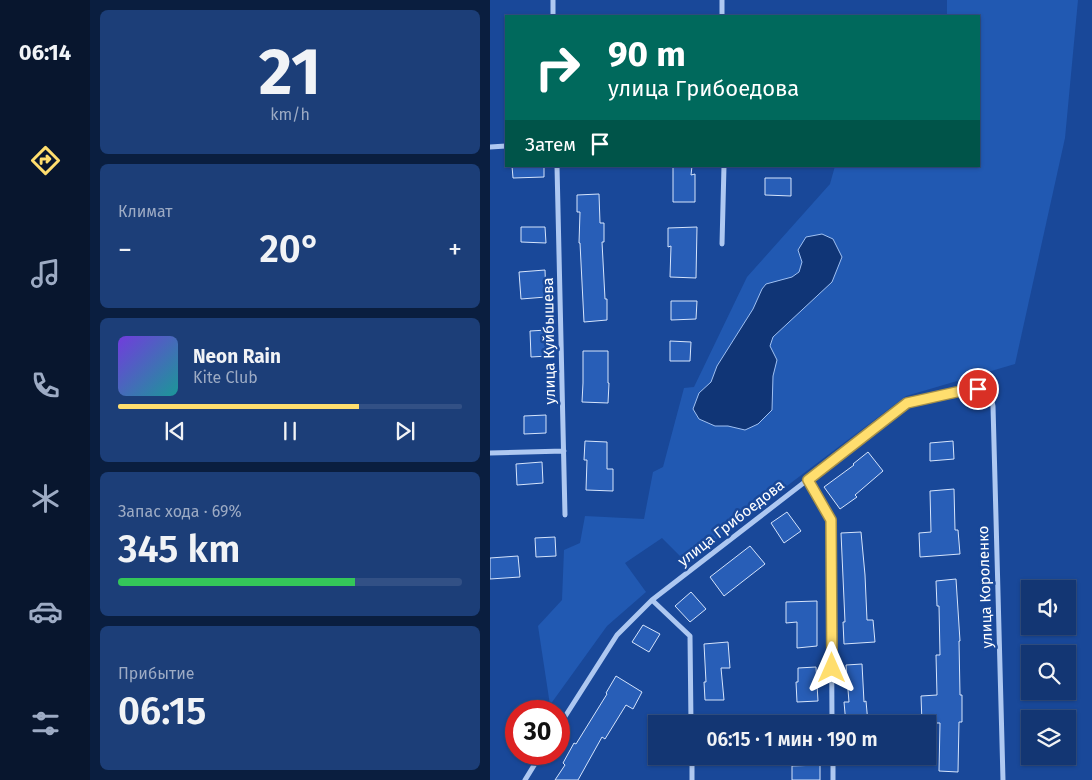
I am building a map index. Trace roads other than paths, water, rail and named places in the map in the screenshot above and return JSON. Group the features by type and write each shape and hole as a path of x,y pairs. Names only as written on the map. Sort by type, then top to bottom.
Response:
{"street":[{"path":"553,0 553,15"},
{"path":"722,0 722,15"},
{"path":"490,147 505,146"},
{"name":"улица Куйбышева","path":"557,167 566,515"},
{"path":"722,244 724,167"},
{"name":"улица Грибоедова","path":"570,709 617,634 652,600 907,403 961,391 978,389 990,393"},
{"name":"улица Короленко","path":"990,393 993,406 1002,780"},
{"path":"490,453 564,451"},
{"path":"808,480 831,520 832,715"},
{"path":"652,600 690,636 691,715"},
{"path":"525,780 535,765"},
{"path":"692,765 692,780"},
{"path":"833,765 833,780"}]}
